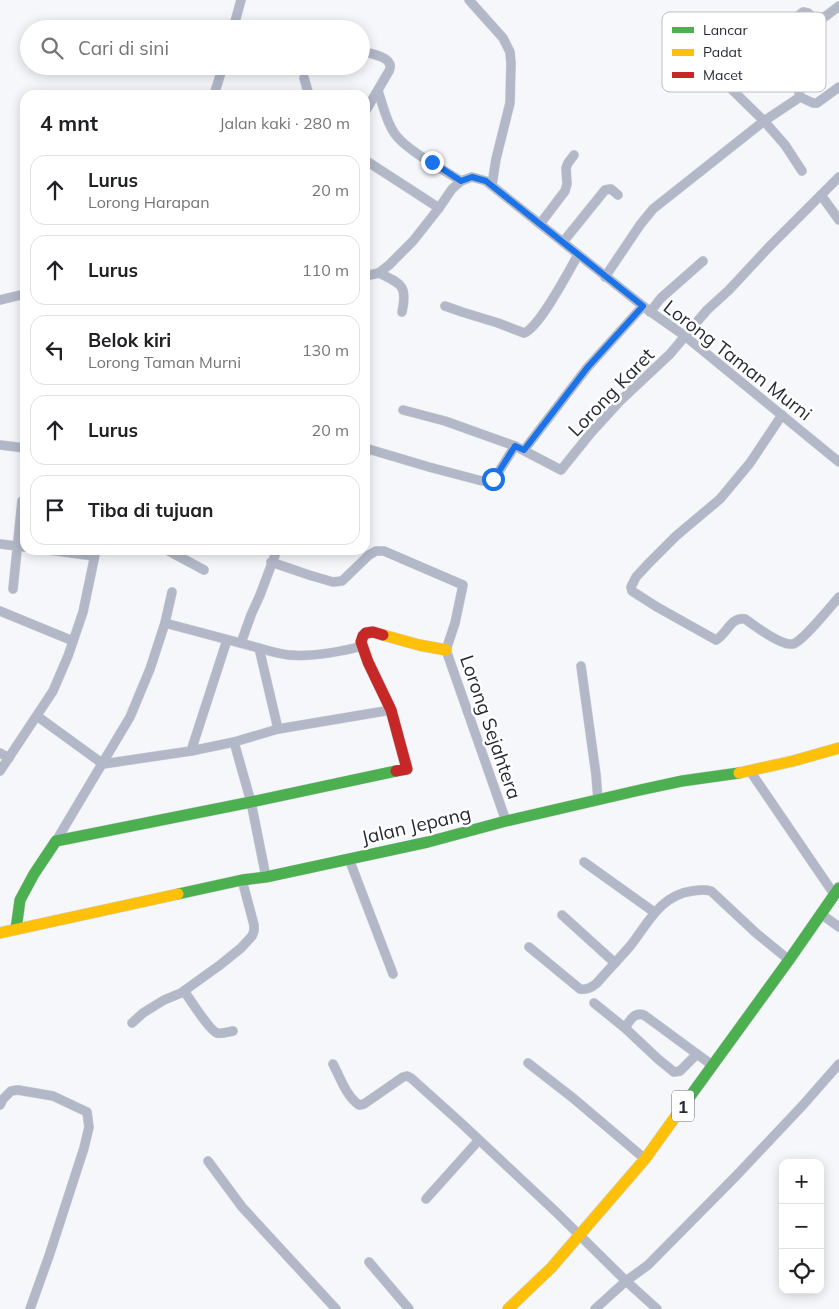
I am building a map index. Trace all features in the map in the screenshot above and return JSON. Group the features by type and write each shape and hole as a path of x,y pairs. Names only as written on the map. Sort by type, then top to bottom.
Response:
{"main road":[{"path":"16,929 20,900 34,874 56,841 407,769 391,710 368,662 361,642 366,633 372,632 419,645 446,650"},
{"name":"Jalan Jepang","path":"0,933 242,880 266,877 428,842 506,821 682,781 750,770 819,755 839,748"},
{"name":"1","path":"508,1309 551,1268 645,1159 837,891"}],"street":[{"path":"236,20 241,0"},
{"path":"469,0 503,38 510,52 512,64 510,103 496,159 492,186"},
{"path":"826,16 839,6"},
{"path":"370,53 381,56 390,63 389,71 370,104"},
{"path":"216,90 220,75"},
{"path":"304,78 307,90"},
{"path":"800,97 817,103 839,87"},
{"path":"370,275 379,272 389,265 412,241 452,189 461,181 407,146 395,135 378,91"},
{"path":"734,92 785,145 802,171"},
{"path":"799,92 800,97"},
{"path":"605,277 653,209 764,121 800,97"},
{"path":"540,224 565,191 567,184 566,168 574,155"},
{"path":"370,163 439,208"},
{"name":"Lorong Taman Murni","path":"461,181 472,177 486,181 605,277 684,336 839,462"},
{"name":"Lorong Karet","path":"519,448 561,470 590,434 670,354 707,310 729,290 839,177"},
{"path":"563,242 605,190 611,189 618,195"},
{"path":"821,195 839,220"},
{"path":"445,306 524,333 527,332 537,323 546,310 578,255"},
{"path":"370,449 429,467 482,481 489,481 498,473 587,368 646,309 703,261"},
{"path":"379,272 394,281 404,292 405,299 402,312"},
{"path":"0,300 20,295"},
{"path":"403,410 445,421 519,448"},
{"path":"782,415 750,462 720,499 676,536 649,563 636,577 631,587 632,591 716,640 724,634 736,619 740,618 745,619 784,643 790,644 797,641 808,631 839,597"},
{"path":"0,444 20,447"},
{"path":"0,544 20,547"},
{"name":"Lorong Sejahtera","path":"370,554 376,551 384,551 463,586 456,623 446,650 506,821"},
{"path":"13,589 20,552"},
{"path":"0,771 53,691 68,656 83,612 95,555"},
{"path":"176,555 204,570"},
{"path":"241,643 274,555"},
{"name":"Lorong Sejahtera","path":"271,562 309,576 333,582 342,581 369,555"},
{"path":"56,841 130,717 150,669 165,623 172,592"},
{"path":"0,611 73,641"},
{"path":"165,623 289,655 308,655 363,646"},
{"path":"191,751 227,640"},
{"path":"259,648 278,730"},
{"path":"581,666 598,800"},
{"path":"36,716 103,764 191,751 278,730 391,710"},
{"path":"234,742 251,802 266,877"},
{"path":"0,753 9,758"},
{"path":"750,770 837,891"},
{"path":"349,859 393,974"},
{"path":"584,862 654,912"},
{"path":"132,1023 143,1013 164,1000 184,991 220,965 252,936 254,925 242,880"},
{"path":"529,947 580,989 585,990 592,987 615,963 654,912 670,898 685,892 701,889 711,891 756,933 789,960"},
{"path":"821,914 839,927"},
{"path":"562,915 615,963"},
{"path":"184,991 215,1032 223,1033 233,1030"},
{"path":"594,1003 674,1072 680,1071 697,1054"},
{"path":"625,1028 631,1018 640,1014 644,1015 712,1065"},
{"path":"528,1063 580,1103 645,1159"},
{"path":"332,1064 348,1093 359,1105 364,1104 403,1077 407,1076 410,1078 479,1140 657,1309"},
{"path":"595,1309 626,1281 648,1265 736,1176 839,1064"},
{"path":"0,1105 10,1091 18,1090 52,1096 88,1112 89,1127 84,1148 30,1309"},
{"path":"426,1200 479,1140"},
{"path":"208,1161 242,1207 336,1309"},
{"path":"369,1262 409,1309"}],"traffic: fast":[{"path":"16,929 20,900 34,874 56,841 396,771"},
{"path":"178,894 428,842 506,821 640,790 682,781 739,773"},
{"path":"678,1113 839,888"}],"traffic: slow":[{"path":"383,635 446,650"},
{"path":"739,773 839,748"},
{"path":"0,933 178,894"},
{"path":"508,1309 551,1268 645,1159 678,1113"}],"traffic: jam":[{"path":"383,635 373,632 366,633 361,642 368,662 391,710 407,769 396,771"}],"route":[{"path":"432,162 461,181 472,177 486,181 643,306 587,368 524,450 515,446 493,479"}]}
